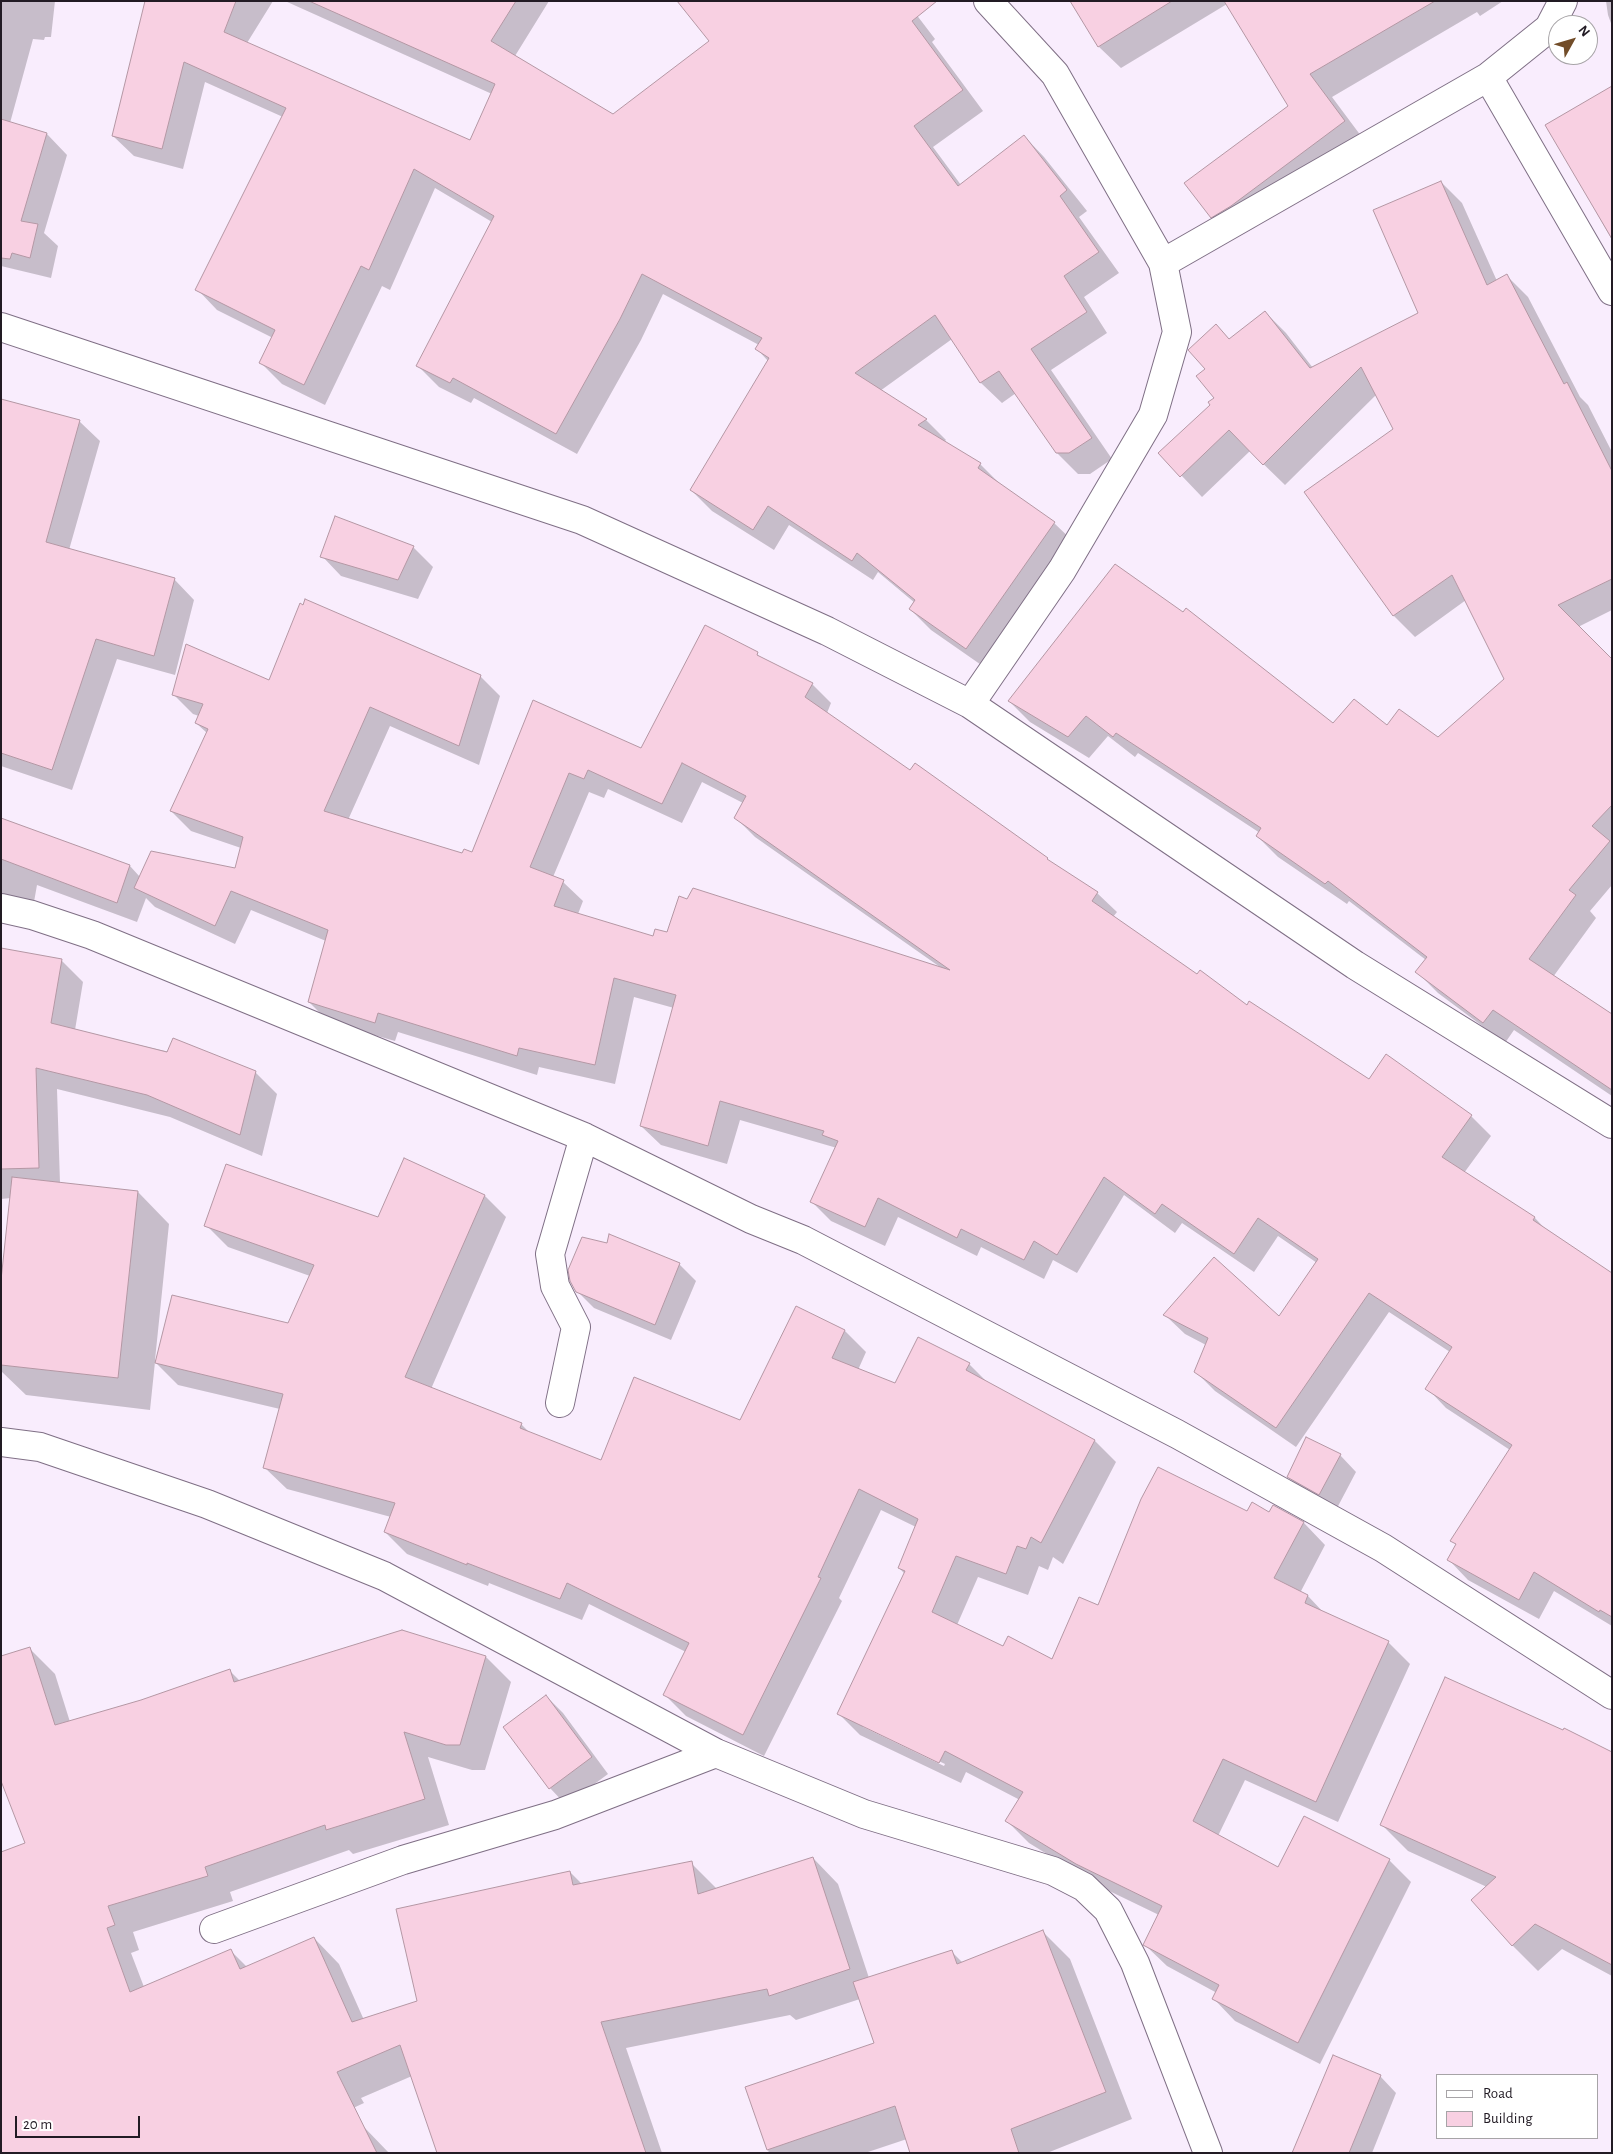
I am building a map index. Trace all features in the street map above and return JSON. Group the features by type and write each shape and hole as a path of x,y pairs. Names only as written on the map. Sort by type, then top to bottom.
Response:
{"street":[{"path":"970,704 1062,570 1153,415 1176,332 1163,263 1055,74 988,1"},
{"path":"1163,263 1488,77 1549,28 1563,1"},
{"path":"1488,77 1612,291"},
{"path":"1,327 582,520 827,631 970,704 1354,965 1612,1124"},
{"path":"1,908 32,915 92,935 584,1137 751,1219 803,1240 1177,1434 1383,1548 1612,1695"},
{"path":"560,1403 576,1327 555,1286 550,1254 584,1137"},
{"path":"1,1442 40,1447 198,1500 384,1576 716,1753 864,1814 1053,1871 1084,1887 1108,1910 1135,1963 1208,2153"},
{"path":"214,1929 403,1860 555,1816 716,1753"}],"building":[{"path":"145,1 236,1 224,32 470,140 495,84 309,1 516,1 491,41 613,114 709,41 677,1 937,1 912,21 963,90 914,126 958,186 1024,135 1067,190 1060,196 1099,252 1064,276 1087,312 1031,349 1092,438 1069,453 1056,453 999,371 980,383 935,315 855,373 927,419 918,425 981,463 978,468 1055,522 966,649 909,609 915,600 857,553 852,561 768,506 753,530 690,490 769,358 755,349 762,338 642,274 620,319 556,434 453,378 450,383 416,366 494,216 414,169 369,270 361,266 304,385 259,363 275,330 195,290 286,108 184,62 162,149 112,136"},
{"path":"1070,1 1172,1 1098,47"},
{"path":"1224,1 1435,1 1310,74 1345,121 1231,206 1211,218 1184,183 1288,106"},
{"path":"1612,86 1612,239 1545,125"},
{"path":"1,119 47,133 21,221 38,224 30,258 12,253 10,259 1,258"},
{"path":"1441,181 1487,285 1507,274 1564,384 1567,382 1612,471 1612,579 1558,605 1612,659 1612,805 1592,826 1610,841 1569,890 1576,895 1529,959 1612,1014 1612,1090 1493,1010 1483,1023 1415,972 1427,957 1328,881 1325,884 1256,836 1261,828 1116,733 1113,737 1086,716 1068,737 1008,701 1115,564 1183,612 1186,608 1333,723 1354,699 1387,725 1399,709 1438,737 1504,679 1452,575 1393,616 1304,492 1393,429 1361,367 1263,465 1229,430 1180,477 1158,453 1210,405 1208,402 1214,398 1196,376 1205,369 1188,350 1216,324 1229,339 1265,311 1310,368 1418,313 1373,210"},
{"path":"1,399 80,420 46,542 175,578 154,656 96,639 52,770 1,753"},
{"path":"335,516 414,546 398,580 320,557"},
{"path":"305,599 481,675 459,746 370,707 324,811 462,853 464,849 472,852 533,700 641,748 705,625 758,652 757,655 813,683 805,697 910,770 915,763 1047,859 1098,892 1092,901 1197,974 1200,970 1247,1005 1249,1001 1369,1079 1386,1054 1472,1115 1442,1157 1535,1217 1533,1220 1612,1273 1612,1617 1600,1610 1599,1612 1534,1572 1519,1600 1447,1560 1456,1544 1450,1541 1512,1445 1425,1389 1452,1347 1369,1293 1276,1428 1194,1372 1208,1338 1163,1315 1214,1257 1279,1316 1318,1259 1258,1218 1234,1254 1162,1204 1155,1214 1104,1177 1057,1255 1034,1241 1024,1260 961,1229 957,1238 878,1198 865,1227 810,1202 838,1141 822,1135 824,1131 720,1101 708,1146 640,1126 676,995 614,978 595,1065 519,1048 517,1056 378,1013 375,1023 308,1002 328,930 231,891 215,926 134,888 151,851 235,868 243,837 170,811 208,729 195,723 203,704 172,695 186,644 269,680 300,603 303,605","holes":["682,763 746,796 734,818 950,970 693,888 687,899 679,896 667,932 655,929 653,936 554,906 564,880 530,867 569,773 584,779 588,770 662,804"]},
{"path":"1,818 130,865 117,903 1,859"},
{"path":"1,948 62,959 51,1023 167,1052 173,1038 256,1071 240,1135 147,1095 36,1068 39,1168 1,1169"},
{"path":"404,1158 485,1195 405,1377 522,1423 520,1428 601,1460 634,1377 740,1420 796,1306 845,1330 832,1358 895,1383 918,1337 970,1363 966,1370 1095,1440 1041,1543 1031,1537 1026,1549 1017,1546 1006,1574 956,1556 932,1612 1003,1646 1008,1636 1052,1659 1079,1597 1098,1605 1141,1499 1158,1467 1247,1511 1252,1502 1269,1512 1273,1505 1304,1522 1274,1578 1308,1595 1305,1603 1389,1641 1316,1802 1223,1759 1193,1821 1278,1867 1304,1816 1390,1859 1298,2043 1212,1999 1219,1985 1143,1945 1162,1906 1076,1864 1005,1821 1023,1792 945,1751 939,1763 837,1714 905,1571 898,1568 918,1519 859,1489 818,1577 821,1578 743,1735 663,1695 689,1643 567,1583 560,1599 384,1532 395,1503 263,1468 283,1394 155,1363 172,1295 288,1323 314,1265 204,1226 226,1164 378,1217"},
{"path":"12,1177 138,1191 118,1378 1,1365 1,1280"},
{"path":"609,1234 680,1263 655,1325 576,1292 570,1281 568,1270 582,1237 607,1243"},
{"path":"1306,1437 1341,1454 1319,1495 1287,1477"},
{"path":"402,1630 486,1656 460,1745 446,1745 404,1732 425,1799 326,1830 325,1825 205,1867 208,1876 108,1906 115,1925 107,1928 130,1992 231,1949 240,1969 314,1937 352,2022 417,2001 396,1909 570,1871 573,1885 692,1861 698,1894 813,1857 850,1969 769,1996 767,1989 601,2022 646,2153 437,2153 400,2045 337,2072 377,2153 1,2153 1,1852 25,1843 1,1781 1,1656 30,1647 55,1725 141,1700 230,1669 234,1682"},
{"path":"1445,1677 1563,1730 1564,1728 1612,1752 1612,1965 1535,1924 1512,1946 1471,1900 1496,1877 1380,1825"},
{"path":"546,1695 592,1757 549,1789 503,1727"},
{"path":"1043,1930 1106,2092 1011,2129 1019,2153 910,2153 895,2106 767,2150 745,2087 874,2043 853,1982 952,1950 957,1964"},
{"path":"1333,2055 1381,2075 1349,2153 1292,2153"}]}
